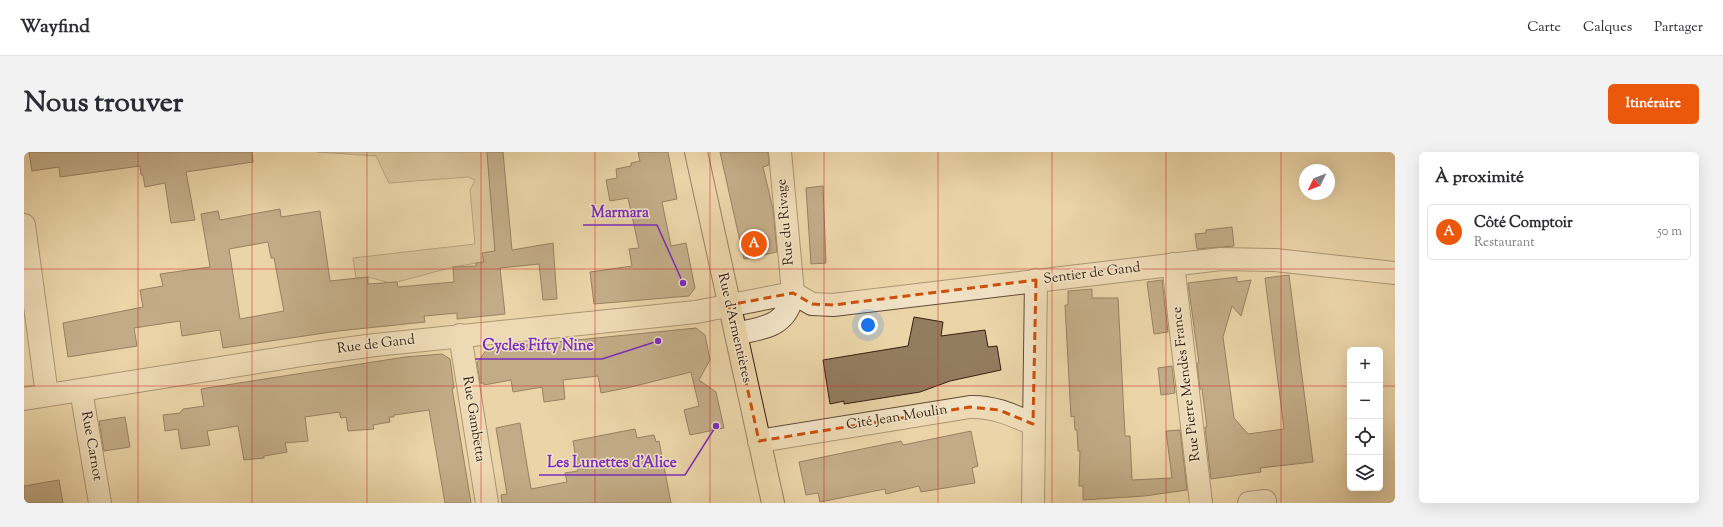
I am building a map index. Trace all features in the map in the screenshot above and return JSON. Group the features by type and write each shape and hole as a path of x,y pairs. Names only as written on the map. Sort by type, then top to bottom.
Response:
{"main road":[{"name":"Rue d'Armentières","path":"696,152 773,503"}],"street":[{"name":"Rue du Rivage","path":"736,334 761,328 779,320 788,310 793,293 780,152"},
{"path":"24,225 47,395"},
{"name":"Sentier de Gand","path":"793,293 812,304 833,305 1221,259 1256,259 1395,272"},
{"name":"Rue Pierre Mendès France","path":"1173,264 1201,503"},
{"path":"1033,503 1036,280"},
{"path":"729,305 793,293"},
{"name":"Rue de Gand","path":"24,398 315,352 460,335 686,313 729,305"},
{"name":"Rue Gambetta","path":"460,335 487,503"},
{"name":"Rue Carnot","path":"81,390 100,503"},
{"name":"Cité Jean Moulin","path":"759,441 970,406 999,410 1033,424"}],"highlighted area":[{"path":"1036,280 1033,424 999,410 970,407 759,441 729,305 793,293 812,304 833,305"}],"shaded area":[{"path":"317,152 487,152 495,251 483,253 483,262 453,267 397,282 390,283 368,277 356,278 353,258 475,244 470,190 475,180 468,177 389,183 376,156"}],"building":[{"path":"29,152 252,152 253,162 186,172 195,220 171,223 165,183 145,187 140,166 60,177 59,167 32,171"},
{"path":"487,152 503,152 512,250 553,243 557,299 543,300 539,264 500,268 505,314 457,319 457,313 424,316 425,322 338,331 223,348 220,330 182,336 180,321 134,328 137,346 68,357 63,323 143,307 140,290 163,286 160,274 210,267 201,214 218,211 220,220 280,209 281,217 320,211 330,281 368,277 368,284 397,282 398,287 454,282 453,267 476,266 476,263 484,262 482,253 495,251","holes":["268,242 271,258 274,258 284,311 240,319 229,249"]},
{"path":"638,152 668,152 677,199 662,202 671,246 686,243 695,288 689,296 594,304 590,272 632,266 629,249 639,248 628,198 610,201 606,180 617,178 616,169 631,166 631,163 640,161"},
{"path":"720,152 768,152 769,165 763,167 773,209 777,252 744,259"},
{"path":"823,186 826,263 811,264 806,188"},
{"path":"1232,227 1234,246 1197,249 1195,234 1206,233 1206,230"},
{"path":"1289,275 1313,462 1260,468 1261,472 1211,479 1205,427 1207,427 1202,389 1200,389 1197,363 1199,363 1188,283 1237,277 1237,282 1251,280 1241,316 1232,306 1223,337 1234,418 1248,434 1284,429 1265,278"},
{"path":"1162,280 1168,332 1154,334 1147,282"},
{"path":"1092,289 1092,298 1118,298 1125,436 1130,436 1132,480 1172,478 1166,431 1180,430 1187,490 1144,496 1083,500 1083,486 1079,486 1080,451 1078,451 1077,430 1075,430 1074,416 1071,417 1065,305 1068,305 1068,291"},
{"path":"914,317 943,322 941,336 985,330 988,347 997,346 1001,370 950,381 920,392 844,404 844,401 830,404 823,360 908,346"},
{"path":"696,328 705,335 710,360 699,380 716,392 724,428 690,435 684,410 699,406 691,372 601,393 598,376 563,380 565,399 544,402 542,387 513,392 511,380 484,385 484,383 480,383 477,363 487,349"},
{"path":"442,354 450,359 454,388 452,388 471,503 445,503 429,410 394,415 394,417 389,417 390,422 373,425 374,429 348,431 346,417 341,418 339,412 305,417 308,441 285,443 287,452 264,456 264,458 244,460 238,426 207,431 210,445 181,449 178,429 165,431 163,415 180,413 183,409 204,406 201,389 405,357"},
{"path":"1172,366 1175,393 1161,395 1158,368"},
{"path":"125,417 130,447 104,451 99,421"},
{"path":"520,423 531,489 567,482 565,473 578,471 573,441 635,429 637,438 654,435 656,442 659,441 671,503 502,503 501,495 507,494 496,428"},
{"path":"971,431 978,466 972,468 975,483 921,492 919,486 886,494 885,489 820,502 818,493 806,495 799,462 901,441 903,445"},
{"path":"59,480 63,503 24,503 24,486"}],"place":[{"name":"Côté Comptoir","path":"754,244"},
{"name":"Marmara","path":"683,283"},
{"name":"Cycles Fifty Nine","path":"658,341"},
{"name":"Les Lunettes d'Alice","path":"716,426"}]}
